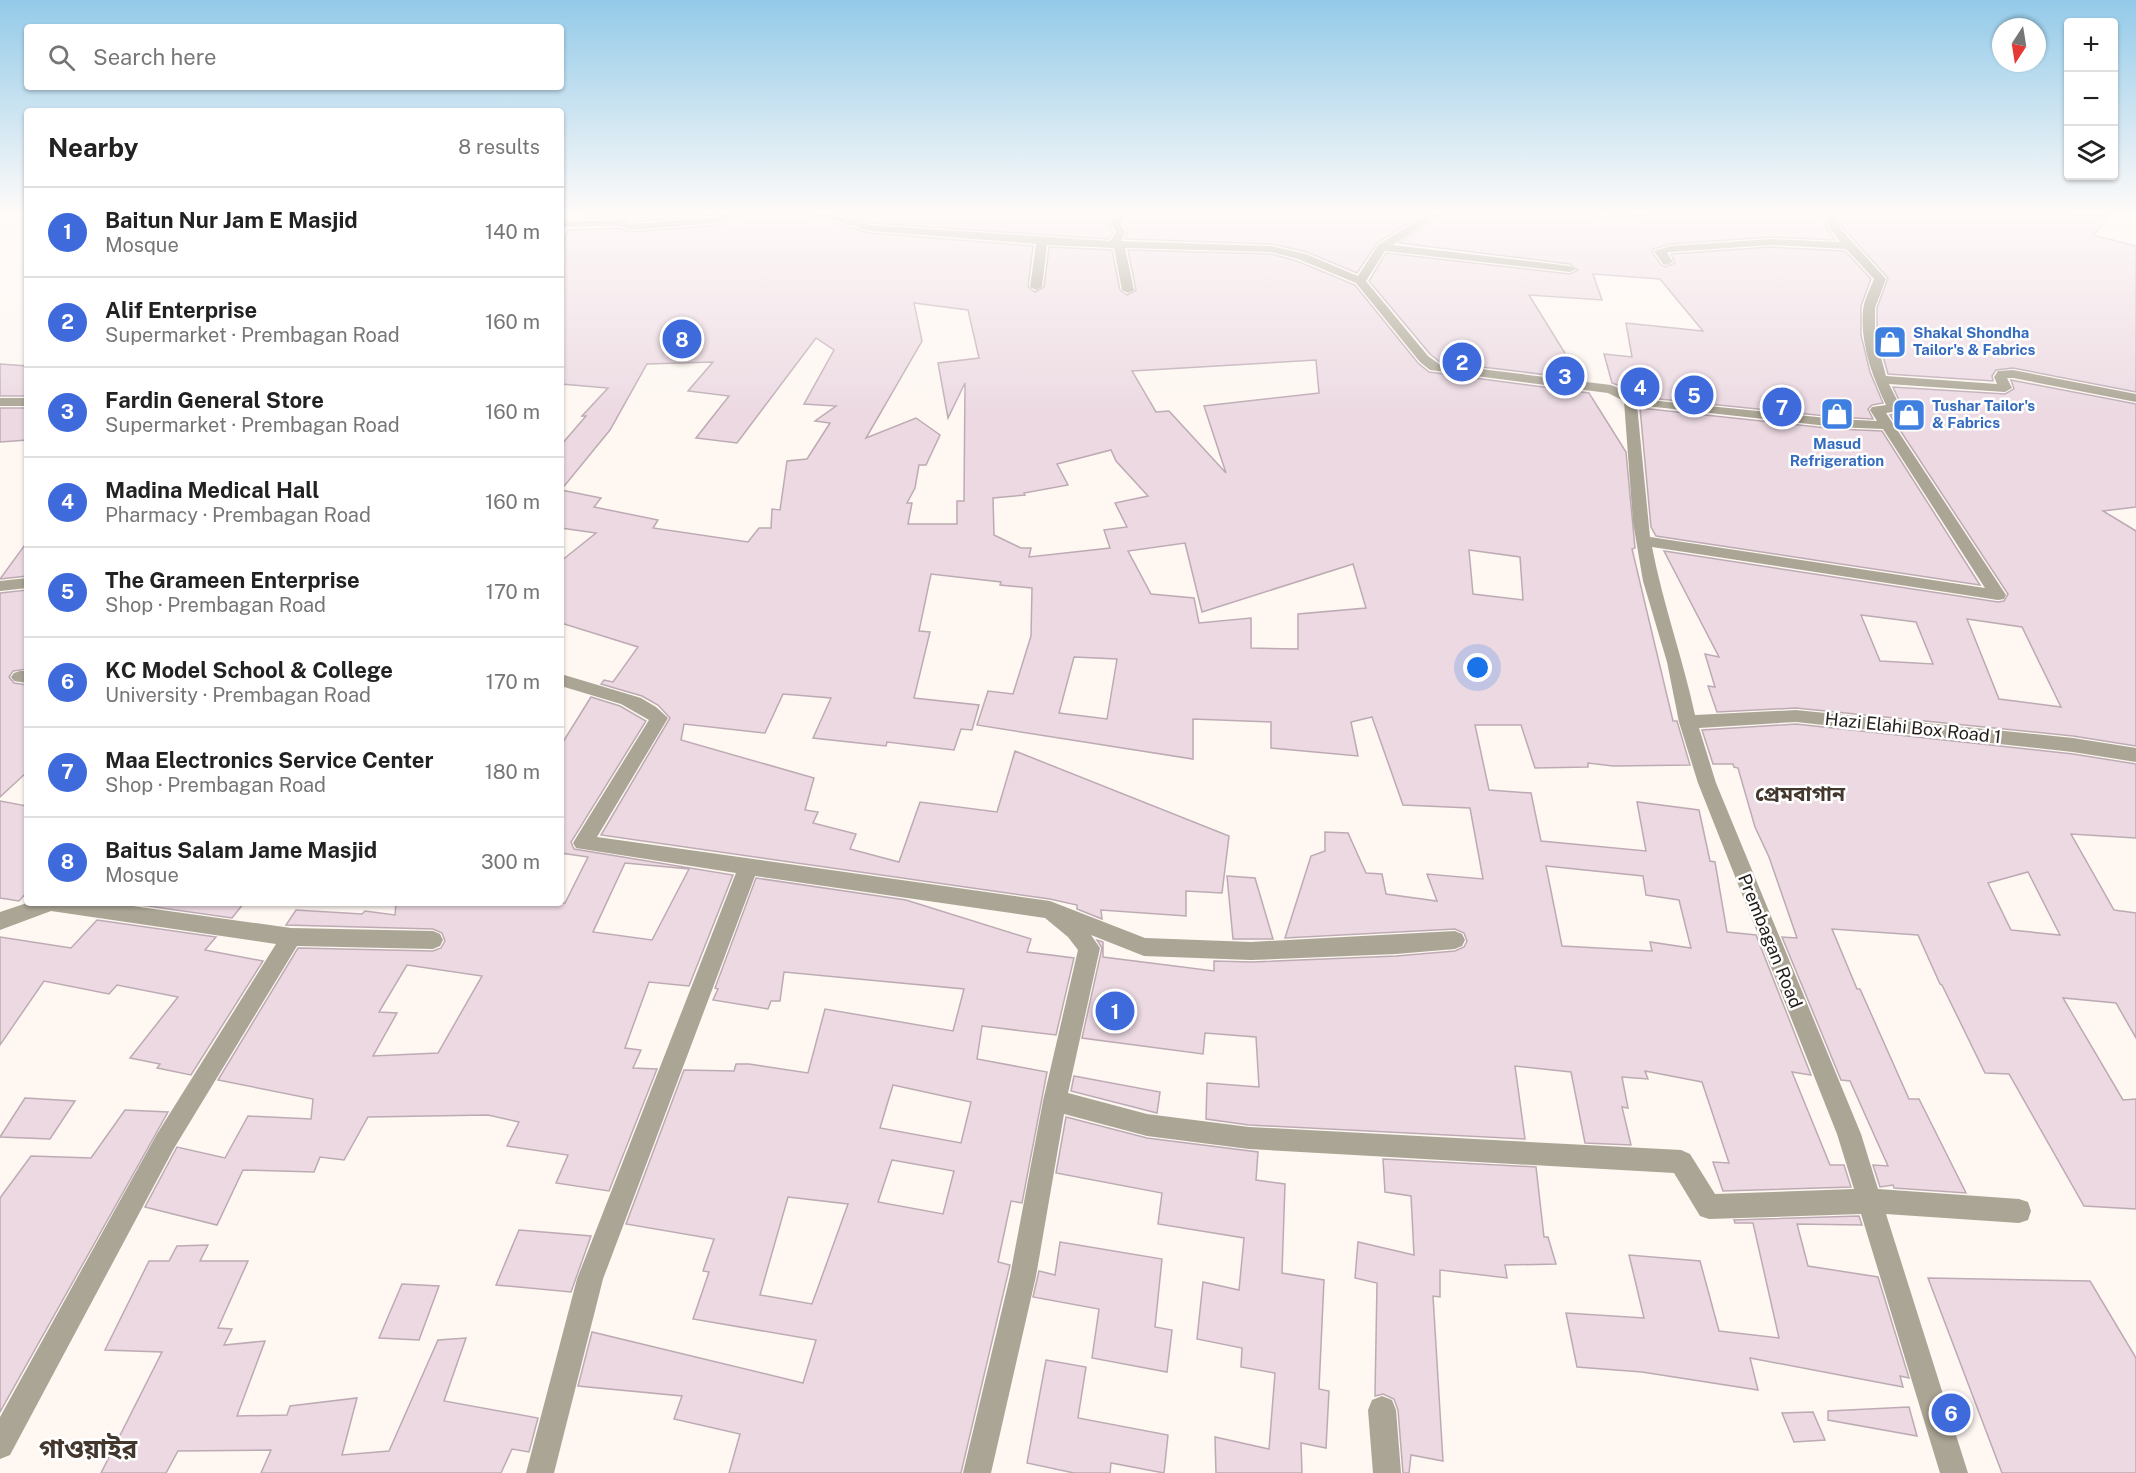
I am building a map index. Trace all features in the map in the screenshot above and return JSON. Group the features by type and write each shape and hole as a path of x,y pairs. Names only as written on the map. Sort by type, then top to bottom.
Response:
{"street":[{"path":"1036,287 1037,280"},
{"path":"1126,280 1128,290"},
{"path":"1357,280 1424,359 1435,367 1611,389 1630,399 1649,404 1836,423 1885,425"},
{"path":"1644,541 1998,595 1877,410 1894,408 1880,380 1869,335 1869,308 1880,280"},
{"path":"1880,380 2005,388 2000,377 2003,374 2013,374 2136,398"},
{"name":"Prembagan Road","path":"1630,399 1640,522 1651,581 1675,662 1688,722 1707,783 1849,1134 1954,1473"},
{"path":"0,402 24,402"},
{"path":"0,586 24,583"},
{"path":"564,681 621,696 659,718 583,843 1050,910 1144,947 1251,951 1396,945 1455,940"},
{"name":"Hazi Elahi Box Road 1","path":"1688,722 1796,716 2073,745 2136,755"},
{"path":"540,1473 590,1280 749,866"},
{"path":"0,921 42,906"},
{"path":"71,906 291,937 433,940"},
{"path":"977,1473 1023,1276 1055,1101 1089,948 1075,931 1050,910"},
{"path":"0,1445 165,1142 291,937"},
{"path":"1055,1101 1147,1125 1249,1138 1681,1162 1709,1207 1870,1201 2019,1211"},
{"path":"1382,1410 1387,1473"}],"building":[{"path":"564,280 1029,280 1028,287 1035,292 1044,287 1045,280 1118,280 1120,290 1127,295 1136,290 1134,280 1342,280 1355,285 1418,363 1429,372 1589,393 1626,452 1635,548 1632,549 1673,721 1677,721 1690,765 1613,766 1588,763 1588,767 1535,768 1521,725 1475,725 1489,790 1531,793 1541,841 1646,851 1637,802 1699,810 1710,861 1715,862 1727,932 1756,935 1811,1075 1792,1072 1830,1165 1844,1165 1851,1187 1723,1191 1713,1162 1729,1163 1702,1082 1645,1071 1648,1079 1622,1077 1628,1108 1622,1107 1631,1145 1585,1143 1571,1072 1515,1066 1525,1139 1249,1125 1206,1119 1207,1083 1259,1087 1256,1037 1205,1033 1203,1054 1082,1038 1102,948 1097,940 1103,942 1103,957 1214,971 1214,961 1251,962 1396,956 1455,951 1464,947 1467,941 1464,933 1455,929 1285,938 1311,856 1325,851 1325,832 1348,833 1366,873 1382,874 1386,894 1437,901 1427,874 1483,879 1470,808 1403,805 1372,717 1351,722 1358,756 1271,748 1271,722 1193,719 1193,759 977,725 988,691 1013,694 1031,636 1032,588 931,574 919,631 930,632 914,698 979,705 972,730 961,729 954,750 887,742 886,746 813,738 831,698 783,694 765,733 684,724 681,740 814,778 805,810 818,812 813,823 856,834 850,849 899,862 920,802 997,812 1015,751 1229,836 1222,893 1186,891 1186,916 1101,910 1102,919 1077,909 1077,905 1050,899 601,835 670,718 658,705 642,696 601,684 604,680 613,682 638,647 564,624 564,559 596,533 564,528 564,491 601,498 594,507 658,520 653,528 748,542 759,528 771,528 772,509 780,510 787,461 807,459 830,423 815,421 836,406 804,404 834,350 816,338 737,443 696,438 729,396 688,391 713,362 647,364 610,430 564,486 564,442 586,416 582,416 608,388 564,384","holes":["914,303 968,310 979,358 938,363 948,418 965,383 964,501 957,501 957,524 908,524 912,503 907,503 915,488 919,465 926,465 940,435 916,418 866,438 922,341","1316,360 1319,393 1204,406 1226,473 1169,411 1156,412 1132,371","1111,450 1116,461 1148,496 1115,503 1127,527 1104,530 1110,548 1029,557 1031,548 1021,548 994,535 993,498 1025,495 1024,493 1068,485 1057,464","1185,543 1202,612 1353,564 1366,608 1298,614 1298,649 1251,648 1251,618 1199,623 1194,598 1151,594 1128,551","1469,550 1520,557 1523,600 1473,594","1074,657 1117,659 1107,719 1059,713","1546,866 1643,876 1646,895 1679,900 1691,948 1650,942 1652,951 1562,946"]},
{"path":"1595,280 1602,300 1529,295 1581,379 1440,362 1430,354 1369,281"},
{"path":"1661,280 1871,280 1861,306 1861,335 1870,372 1883,403 1872,405 1868,409 1873,419 1836,417 1650,398 1612,383 1604,354 1632,357 1626,323 1703,331"},
{"path":"1887,280 2136,280 2136,392 2013,368 1996,370 1992,376 1993,381 1888,374 1877,335 1877,308"},
{"path":"0,364 24,366 24,396 0,396"},
{"path":"2011,380 2136,404 2136,507 2103,511 2136,531 2136,746 2073,736 1796,708 1717,712 1708,686 1715,687 1705,654 1719,657 1664,551 1998,602 2004,601 2008,594 1890,415 1899,413 1903,409 1893,387 2005,394 2014,389","holes":["1861,615 1916,622 1933,664 1880,661","1967,619 2022,627 2061,707 1999,699"]},
{"path":"0,408 24,408 24,440 0,442"},
{"path":"1640,408 1836,429 1882,431 1980,585 1656,536 1651,527"},
{"path":"24,546 24,576 0,579"},
{"path":"24,590 24,669 13,671 9,677 14,683 24,685 24,775 0,797 0,593"},
{"path":"591,697 620,706 646,721 571,842 574,849 733,875 689,986 649,982 625,1048 641,1050 633,1068 657,1069 609,1191 556,1183 568,1155 507,1146 519,1122 488,1115 368,1117 344,1160 320,1157 314,1172 243,1170 217,1225 145,1207 177,1147 225,1158 248,1116 311,1119 313,1099 218,1080 298,948 433,951 441,948 445,941 442,933 433,929 286,925 296,910 362,914 365,911 395,915 396,906 564,906 588,857 564,853 564,740","holes":["625,863 689,869 652,940 593,932","407,965 482,976 438,1053 373,1056 397,1013 379,1012"]},
{"path":"1796,724 2073,754 2136,764 2136,838 2071,834 2114,910 2136,913 2136,1038 2116,1003 2063,998 2123,1100 2136,1099 2136,1209 2084,1206 2009,1074 1985,1073 1918,935 1832,929 1857,989 1860,989 1909,1099 1919,1099 1966,1193 1894,1188 1893,1185 1880,1187 1873,1165 1888,1166 1850,1081 1841,1080 1782,937 1797,938 1769,857 1755,827 1738,768 1733,764 1713,764 1702,730","holes":["2028,872 2060,935 2011,930 1988,883"]},
{"path":"0,801 24,805 24,895 19,901 0,898"},
{"path":"1227,876 1255,878 1273,939 1233,939"},
{"path":"756,878 906,900 1031,939 1027,952 1074,958 1056,1035 982,1026 977,1059 1047,1072 1022,1203 1011,1201 998,1262 1010,1265 961,1473 729,1473 740,1434 674,1419 682,1396 578,1386 592,1332 803,1383 816,1340 693,1319 709,1272 703,1271 714,1239 626,1224 684,1070 734,1071 736,1064 749,1064 808,1073 825,1009 953,1031 964,989 784,972 780,1001 771,1001 768,1009 713,1000 718,989 715,988","holes":["893,1085 971,1102 961,1143 880,1128","892,1160 954,1171 943,1214 878,1202","788,1197 848,1204 812,1304 760,1295"]},
{"path":"148,906 242,906 232,918"},
{"path":"97,920 216,937 205,950 263,961 191,1075 157,1068 160,1064 130,1058 178,997 117,985 109,994 44,981 0,1045 0,937 71,948"},
{"path":"1074,1076 1160,1092 1157,1113 1071,1091"},
{"path":"25,1098 75,1101 50,1139 0,1137"},
{"path":"125,1110 168,1112 0,1412 0,1198 31,1156 91,1158"},
{"path":"1066,1117 1147,1138 1258,1152 1256,1180 1285,1184 1282,1273 1324,1280 1319,1389 1329,1391 1326,1448 1301,1443 1302,1473 1216,1473 1215,1437 1269,1449 1275,1373 1241,1367 1242,1348 1197,1339 1203,1282 1239,1290 1244,1238 1158,1224 1162,1193 1056,1173"},
{"path":"1383,1159 1536,1167 1544,1237 1548,1237 1556,1264 1505,1265 1507,1278 1440,1270 1440,1297 1433,1296 1443,1461 1411,1455 1409,1473 1403,1473 1398,1410 1394,1399 1383,1394 1375,1396 1377,1283 1355,1278 1358,1242 1414,1255 1411,1196 1385,1192"},
{"path":"1859,1216 1862,1225 1797,1224 1808,1266 1878,1277 1909,1378 1900,1376 1903,1387 1750,1358 1758,1390 1642,1372 1577,1367 1566,1313 1644,1318 1629,1255 1700,1261 1719,1331 1779,1338 1753,1223 1735,1223 1734,1220"},
{"path":"519,1230 591,1236 571,1292 496,1285"},
{"path":"1060,1242 1162,1259 1155,1327 1172,1330 1167,1372 1092,1358 1099,1309 1033,1297 1039,1271 1055,1275"},
{"path":"208,1245 200,1261 248,1261 218,1328 232,1329 224,1345 265,1341 237,1416 287,1415 290,1406 357,1398 342,1455 389,1451 438,1340 466,1338 444,1401 538,1418 529,1452 512,1449 501,1473 261,1473 271,1450 178,1451 166,1473 101,1473 162,1352 105,1350 149,1261 169,1261 177,1246"},
{"path":"1928,1278 2090,1281 2136,1358 2136,1473 2002,1473"},
{"path":"402,1284 439,1286 419,1340 379,1338"},
{"path":"1046,1360 1086,1367 1078,1418 1168,1435 1164,1473 1111,1463 1110,1473 1074,1473 1027,1463"},
{"path":"1909,1407 1917,1436 1828,1420 1828,1411"},
{"path":"1813,1412 1825,1440 1794,1442 1782,1413"}],"place":[{"name":"Baitus Salam Jame Masjid","path":"682,339"},
{"name":"Shakal Shondha Tailor's & Fabrics","path":"1890,342"},
{"name":"Alif Enterprise","path":"1462,362"},
{"name":"Fardin General Store","path":"1565,376"},
{"name":"Madina Medical Hall","path":"1640,387"},
{"name":"The Grameen Enterprise","path":"1694,395"},
{"name":"Maa Electronics Service Center","path":"1782,407"},
{"name":"Masud Refrigeration","path":"1837,414"},
{"name":"Tushar Tailor's & Fabrics","path":"1909,415"},
{"name":"Baitun Nur Jam E Masjid","path":"1115,1011"},
{"name":"KC Model School & College","path":"1951,1413"}],"district":[{"name":"প্রেমবাগান","path":"1800,794"},
{"name":"গাওয়াইর","path":"88,1449"}]}
